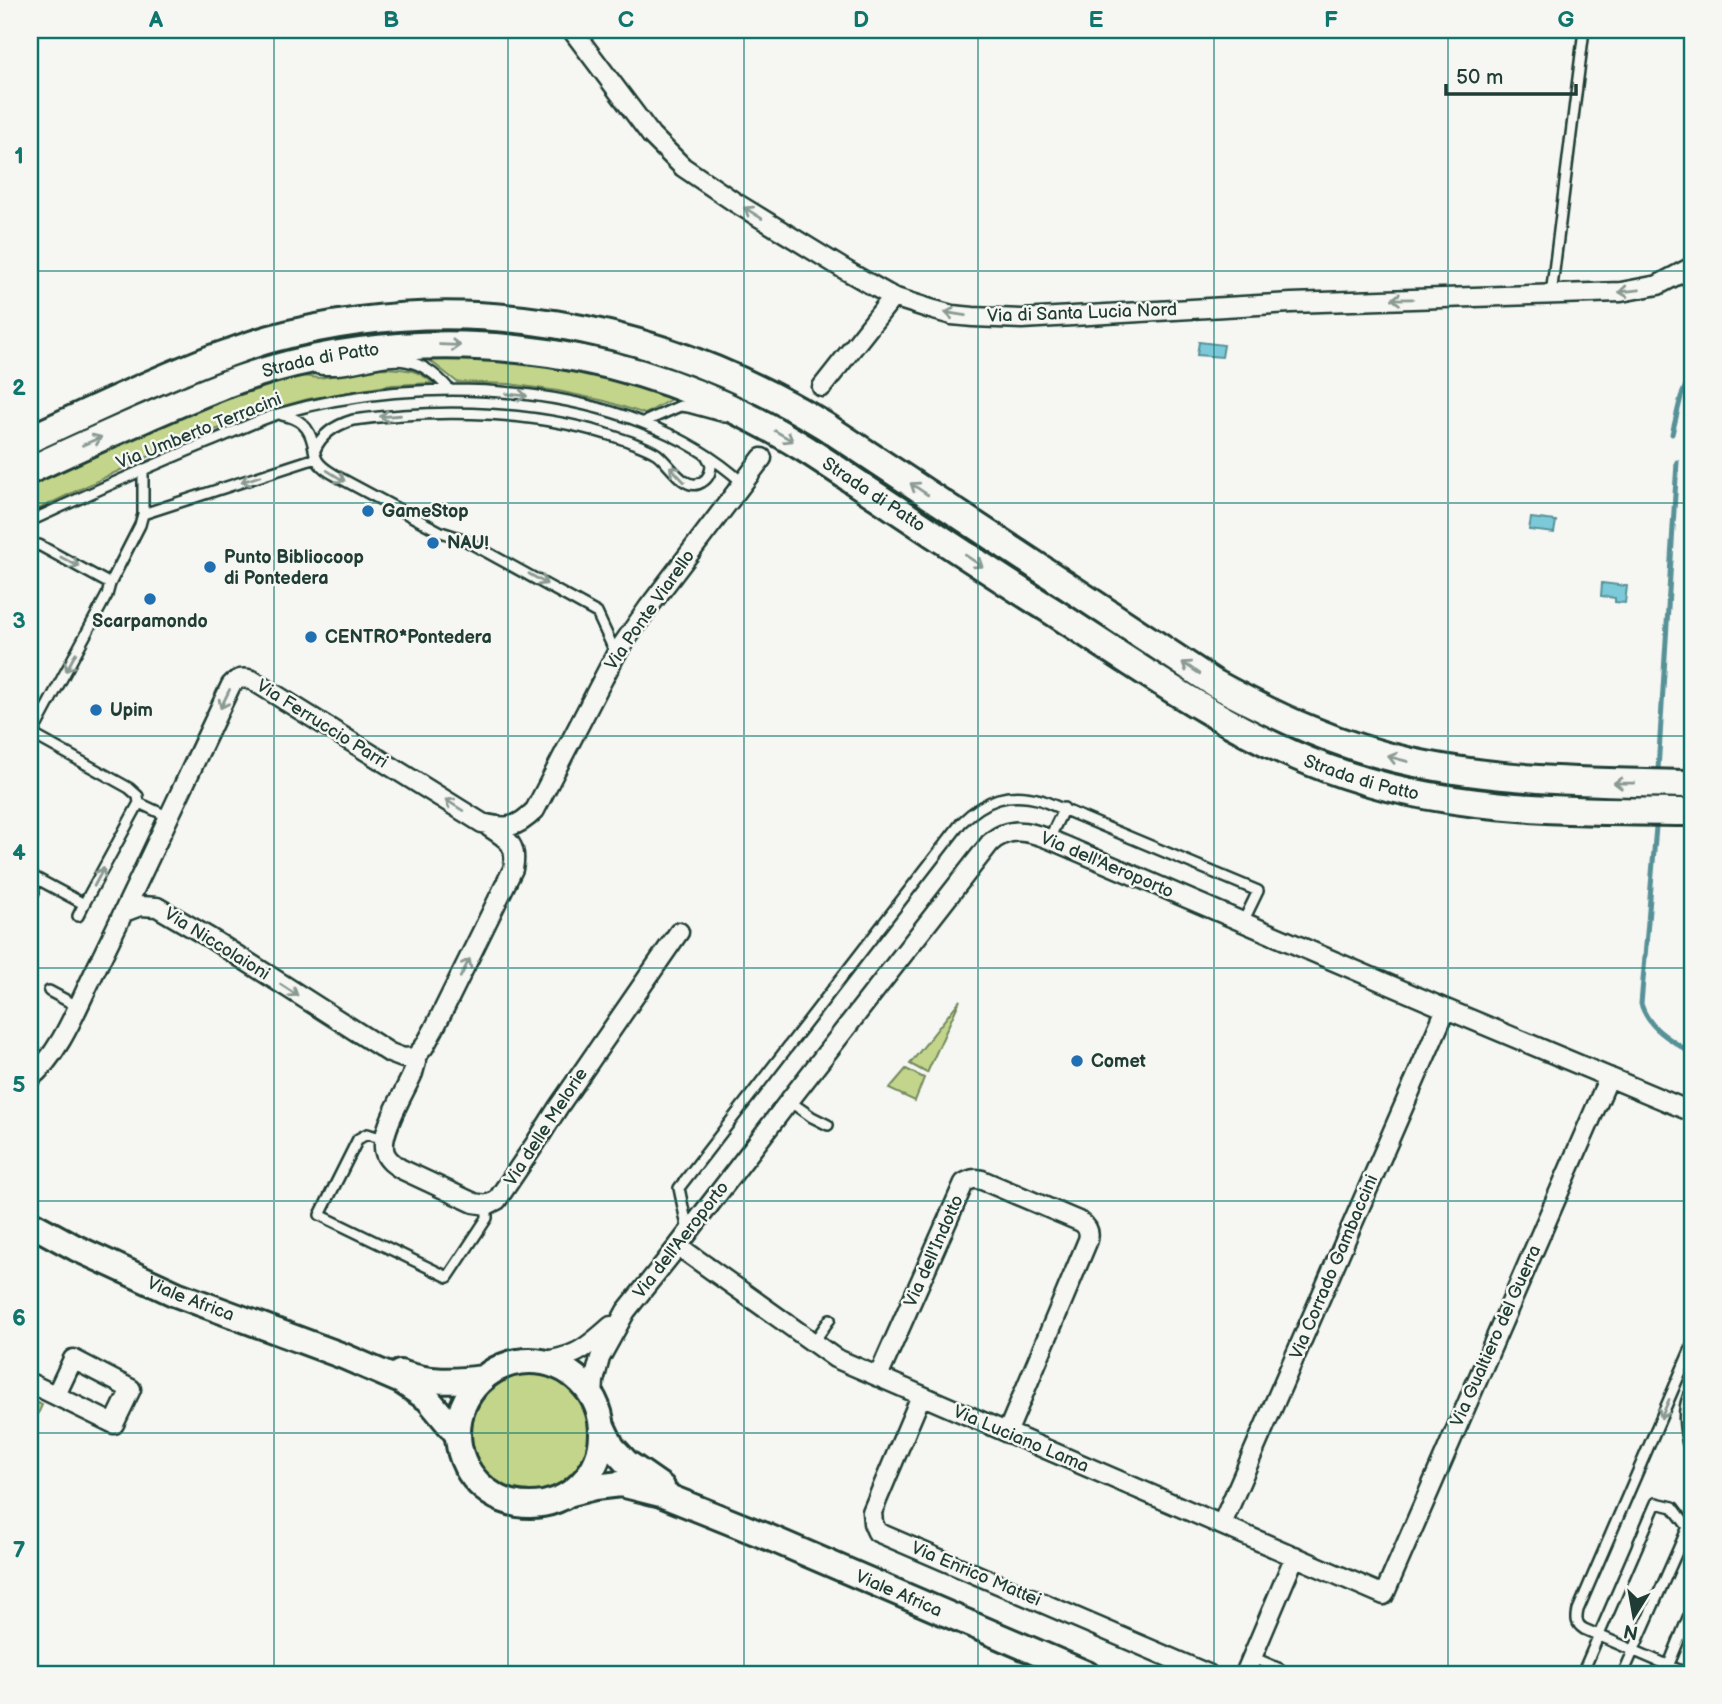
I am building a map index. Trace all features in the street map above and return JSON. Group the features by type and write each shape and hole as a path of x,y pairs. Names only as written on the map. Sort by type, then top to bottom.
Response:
{"main road":[{"name":"Strada di Patto","path":"30,439 171,375 268,340 307,330 347,323 445,315 520,319 586,330 635,341 690,359 793,406 1214,683 1300,726 1411,762 1487,775 1598,782 1692,784"},
{"name":"Strada di Patto","path":"30,470 193,397 271,369 305,361 364,350 439,345 560,354 654,377 753,418 789,438 1194,702 1239,729 1284,751 1350,776 1452,801 1567,810 1692,812"}],"street":[{"name":"Via di Santa Lucia Nord","path":"572,30 651,135 683,167 736,203 893,297 952,315 1022,319 1301,302 1620,292 1658,285 1692,267"},
{"path":"822,387 893,297"},
{"name":"Via Ponte Viarello","path":"534,810 616,654 762,458"},
{"name":"Via Ferruccio Parri","path":"124,912 231,685 244,678 252,680 482,823 509,841 514,852 513,869 434,1029 419,1055 415,1057"},
{"name":"Via Ferruccio Parri","path":"482,823 512,827 534,810"},
{"name":"Via dell'Aeroporto","path":"537,1363 564,1358 585,1349 626,1311 990,843 1001,834 1017,831 1049,839 1692,1112"},
{"name":"Via Niccolaioni","path":"124,912 140,906 158,907 390,1053 403,1058 415,1057"},
{"path":"30,1077 41,1069 51,1055 124,912"},
{"name":"Via delle Melorie","path":"487,1205 500,1197 559,1105 679,932"},
{"name":"Via Corrado Gambaccini","path":"1222,1524 1446,1009"},
{"path":"30,1068 51,1055"},
{"path":"415,1057 413,1073 384,1139 385,1154 394,1165 474,1203 487,1205"},
{"name":"Via Gualtiero del Guerra","path":"1384,1595 1609,1077"},
{"name":"Via dell'Indotto","path":"878,1377 964,1183 976,1178 1069,1217 1086,1225 1090,1234 1007,1433"},
{"name":"Viale Africa","path":"35,1223 76,1248 176,1294 401,1381 420,1392 435,1406 458,1435"},
{"name":"Via Luciano Lama","path":"683,1240 835,1358 1384,1595"},
{"name":"Via dell'Aeroporto","path":"593,1398 600,1358 626,1311"},
{"name":"Viale Africa","path":"342,1356 434,1381 483,1378"},
{"name":"Viale Africa","path":"713,1514 663,1488 626,1462 612,1447 588,1390 575,1376 553,1365 509,1365 496,1370 483,1378 465,1401 458,1435 462,1455 478,1484 495,1497 510,1503 530,1505 612,1484 661,1494 1087,1674"},
{"path":"30,1383 56,1395"},
{"name":"Via Enrico Mattei","path":"921,1396 873,1512 873,1523 877,1532 1208,1674"},
{"path":"1692,1399 1689,1412 1692,1442"},
{"name":"Viale Africa","path":"571,1493 587,1478 596,1461 603,1438 602,1426"},
{"path":"1245,1674 1295,1556"}],"lane":[{"path":"1551,295 1584,30"},
{"path":"305,361 317,369 325,370 380,362 408,362 429,370 449,389"},
{"name":"Via Umberto Terracini","path":"30,521 143,469 277,415 340,400 449,389 567,401 645,422 702,452 743,483"},
{"path":"645,422 680,406 720,417 753,418"},
{"path":"315,454 320,440 327,433 353,420 470,413 558,424 622,439 654,452 689,485 701,483 710,474 711,464 702,452"},
{"path":"277,415 292,417 305,425 315,454 325,469 440,532 463,539 597,613 616,654"},
{"path":"143,513 315,454"},
{"path":"78,916 139,803 138,796 30,735 110,590 110,583 136,533 143,513 143,469"},
{"path":"30,547 39,545 110,583"},
{"path":"683,1240 679,1188 961,822 984,805 1008,796 1028,796 1063,808 1258,891 1243,922"},
{"path":"139,803 169,817"},
{"path":"1049,839 1063,808"},
{"path":"30,875 84,904"},
{"path":"30,875 34,892"},
{"path":"49,991 77,1006"},
{"path":"789,1101 828,1125"},
{"path":"384,1139 367,1134 358,1139 320,1215 448,1277 487,1218 487,1205"},
{"path":"813,1343 830,1319"},
{"path":"1688,1674 1667,1670 1579,1625 1576,1619 1692,1346"},
{"path":"1582,1674 1656,1503 1673,1507 1690,1530 1623,1674"},
{"path":"1667,1670 1692,1608"},
{"path":"1252,1657 1280,1668 1277,1674"}],"green space":[{"path":"428,359 547,363 603,376 673,398 645,414 605,401 558,391 509,384 457,382"},
{"path":"382,368 415,372 433,383 392,385 308,399 256,414 154,454 30,513 30,486 207,405 301,376 319,378"},
{"path":"960,1000 927,1073 910,1064"},
{"path":"906,1069 924,1078 915,1101 889,1089"},
{"path":"532,1374 555,1378 575,1391 588,1411 592,1434 588,1457 575,1477 555,1490 532,1494 509,1490 489,1477 476,1457 472,1434 476,1411 489,1391 509,1378"},
{"path":"30,1399 42,1405 31,1429 30,1428"}],"water":[{"path":"1199,342 1224,345 1222,357 1197,355"},
{"path":"1531,518 1556,521 1554,533 1529,530"},
{"path":"1602,583 1627,586 1625,603 1601,596"}],"waterway":[{"path":"1672,434 1681,397 1692,371"},
{"path":"1658,770 1677,462"},
{"path":"1656,827 1641,1004 1656,1028 1692,1054"}],"place":[{"name":"GameStop","path":"368,511"},
{"name":"NAU!","path":"433,543"},
{"name":"Punto Bibliocoop di Pontedera","path":"210,567"},
{"name":"Scarpamondo","path":"150,599"},
{"name":"CENTRO*Pontedera","path":"311,637"},
{"name":"Upim","path":"96,710"},
{"name":"Comet","path":"1077,1061"}]}
